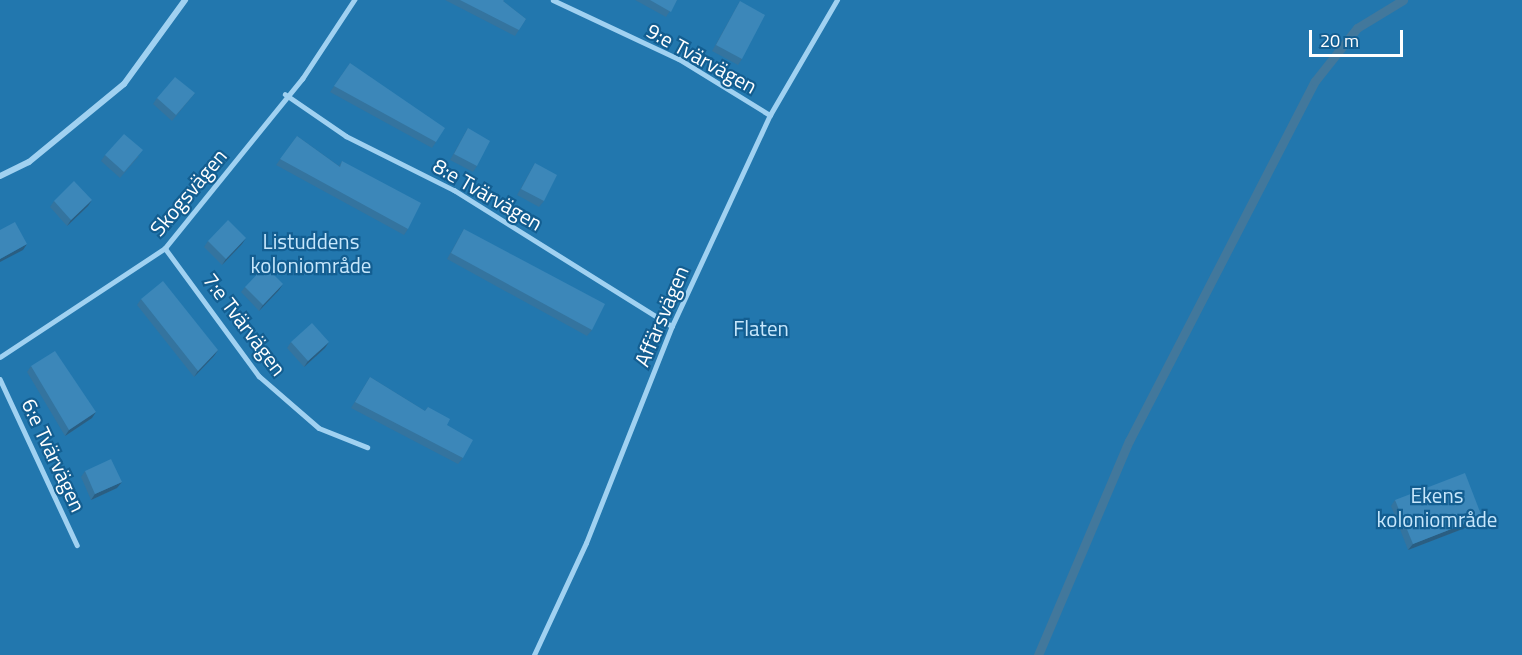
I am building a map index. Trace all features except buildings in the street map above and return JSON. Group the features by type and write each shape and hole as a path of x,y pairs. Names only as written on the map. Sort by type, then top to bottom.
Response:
{"street":[{"path":"0,176 38,156 124,84 185,0"}],"lane":[{"name":"Skogsvägen","path":"0,357 165,248 285,94 302,79 354,0"},
{"name":"9:e Tvärvägen","path":"553,0 679,60 770,115"},
{"name":"Affärsvägen","path":"534,655 586,543 672,326 770,115 837,0"},
{"name":"8:e Tvärvägen","path":"285,94 346,136 454,190 672,326"},
{"name":"7:e Tvärvägen","path":"165,248 258,376 319,428 367,447"},
{"name":"6:e Tvärvägen","path":"0,379 77,545"}],"green space":[{"name":"Flaten","path":"0,0 1522,0 1522,655 0,655"}],"waterway":[{"path":"1038,655 1129,441 1315,81 1357,28 1403,0"}],"park label":[{"name":"Listuddens koloniområde","path":"311,253"},
{"name":"Ekens koloniområde","path":"1437,507"}]}
